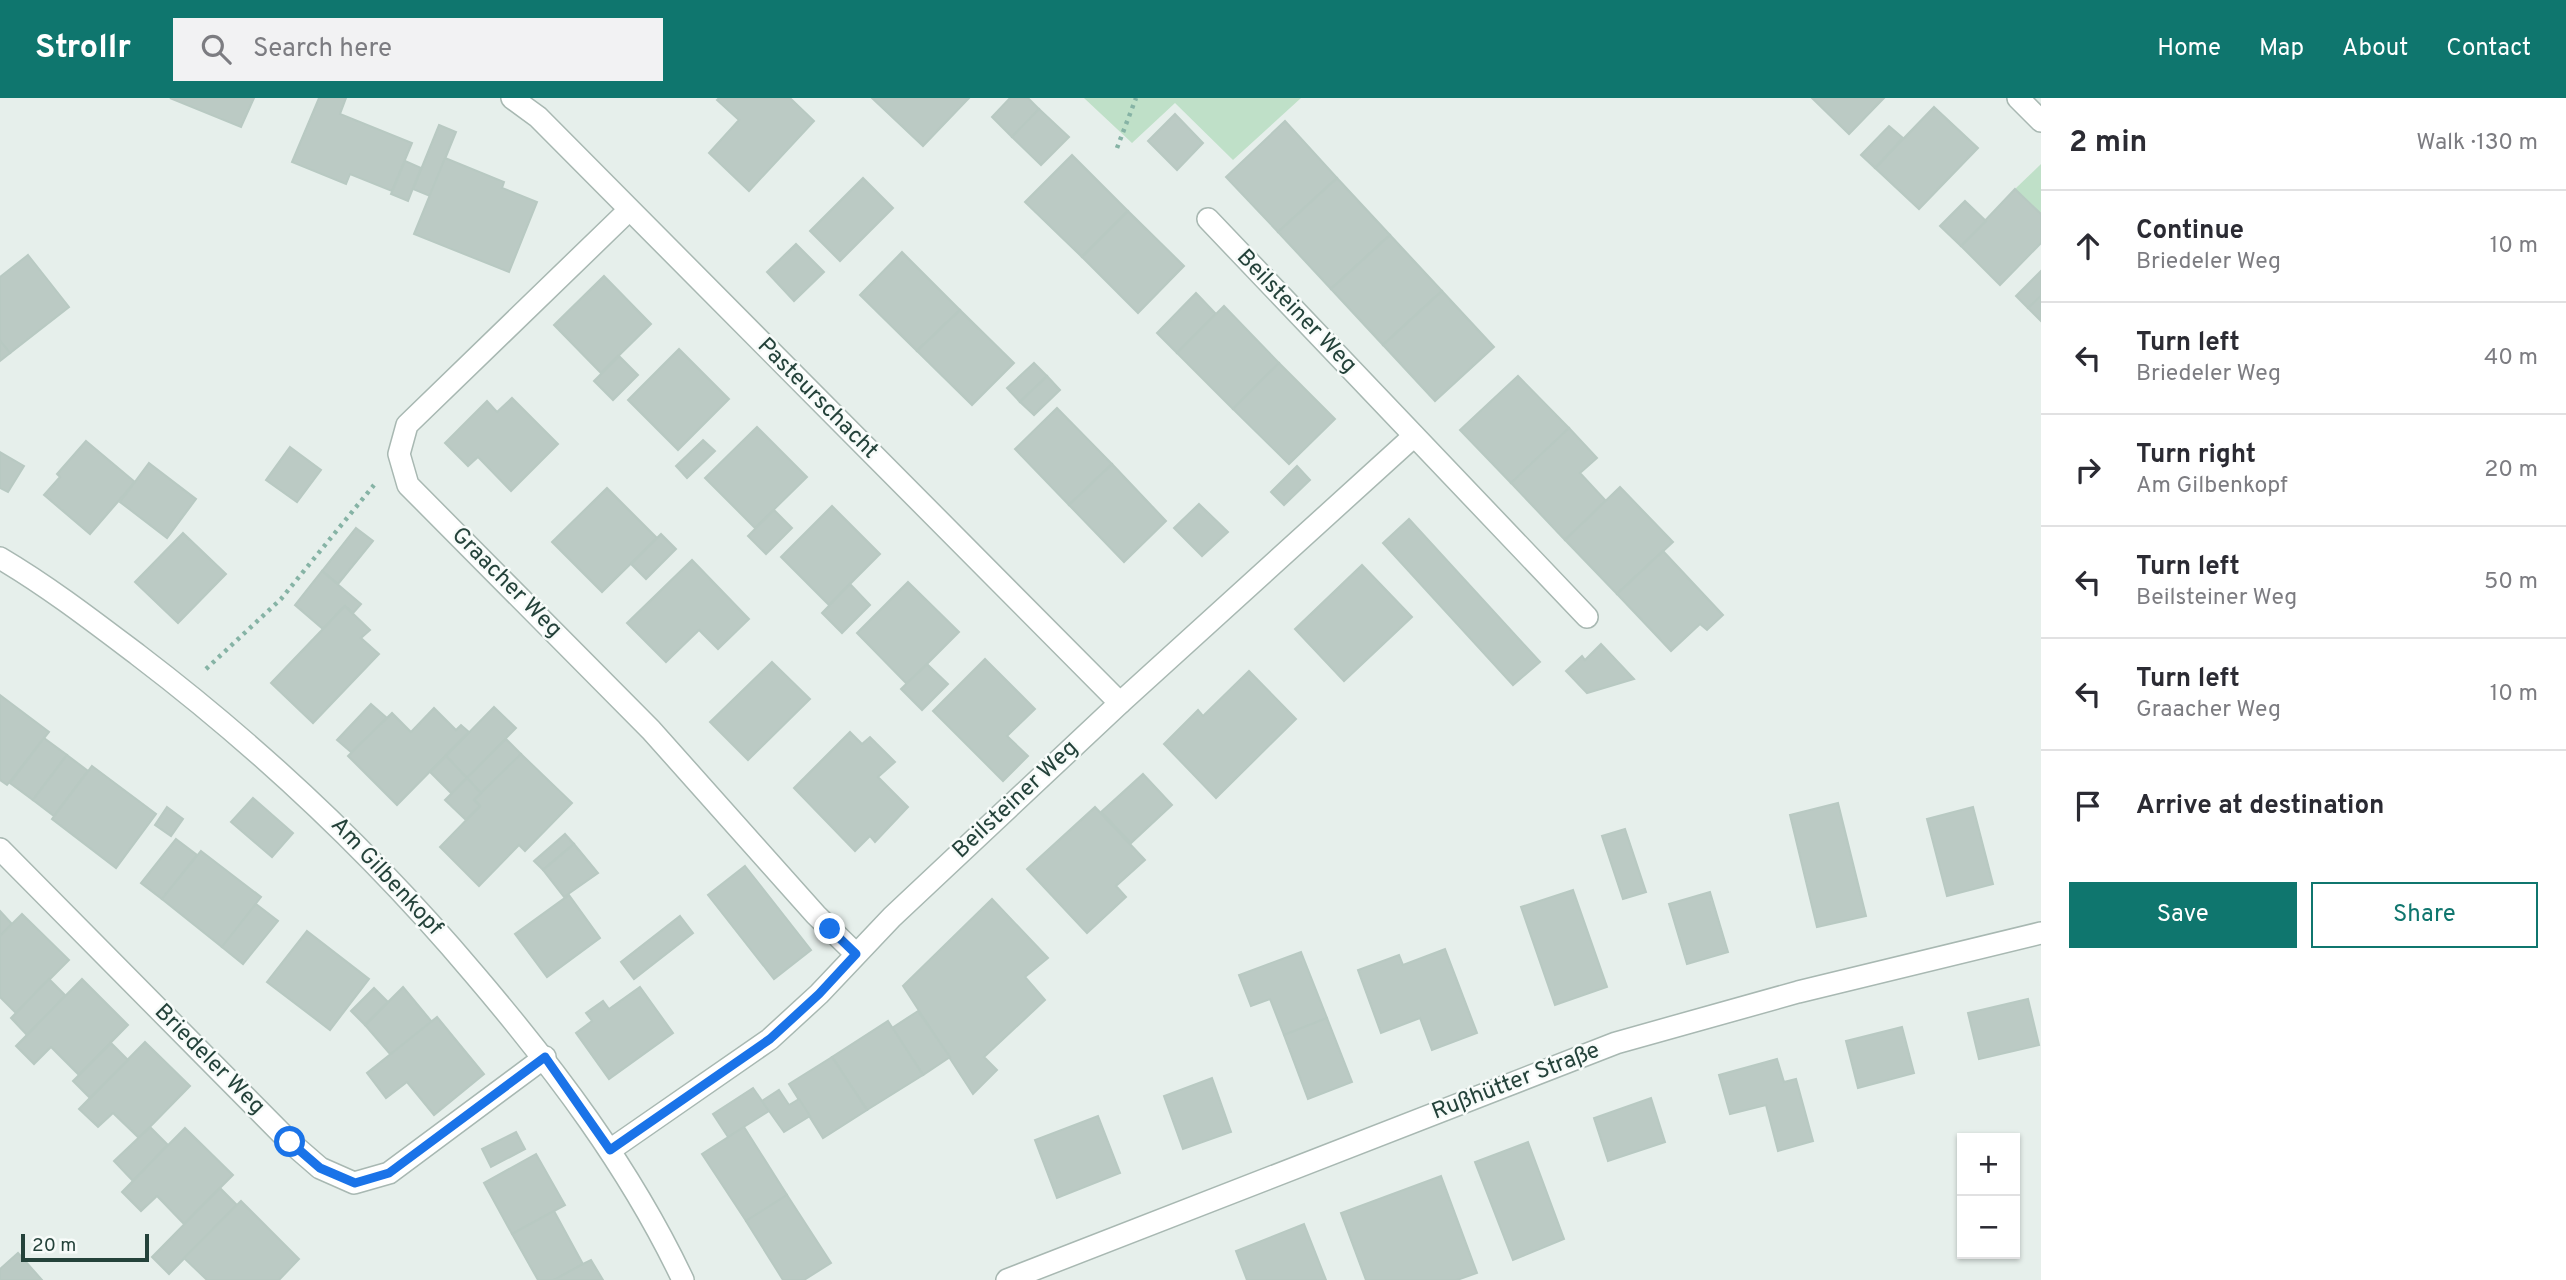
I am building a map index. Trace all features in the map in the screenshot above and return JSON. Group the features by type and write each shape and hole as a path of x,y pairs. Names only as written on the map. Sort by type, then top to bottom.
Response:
{"street":[{"name":"Pasteurschacht","path":"512,98 538,117 1119,703"},
{"path":"2018,98 2041,121"},
{"path":"399,454 407,425 629,210"},
{"name":"Beilsteiner Weg","path":"1208,219 1587,617"},
{"name":"Beilsteiner Weg","path":"610,1150 770,1039 1119,703 1414,436"},
{"name":"Graacher Weg","path":"399,454 408,485 651,730 830,929 856,954"},
{"name":"Am Gilbenkopf","path":"0,558 50,588 264,755 342,829 432,923 545,1057 610,1150 667,1246 683,1280"},
{"name":"Briedeler Weg","path":"0,849 290,1142 320,1168 355,1183 389,1173 545,1057"},
{"name":"Rußhütter Straße","path":"1007,1280 1616,1043 1798,992 2041,933"}],"path":[{"path":"1117,148 1136,98"},
{"path":"186,692 281,599 399,454"}],"green space":[{"path":"1084,98 1301,98 1233,160 1175,103 1132,143"},
{"path":"2041,164 2041,214 2015,189"}],"building":[{"path":"170,98 254,98 241,127"},
{"path":"319,98 346,98 340,114 412,143 392,191 350,174 346,184 292,162"},
{"path":"790,98 814,121 749,191 709,153 739,120 717,100"},
{"path":"872,98 969,98 923,146"},
{"path":"1010,98 1028,98 1039,109 1012,137 992,117"},
{"path":"1812,98 1884,98 1849,134"},
{"path":"1934,107 1978,148 1919,209 1875,168"},
{"path":"1039,109 1069,137 1041,165 1012,137"},
{"path":"1175,114 1203,143 1177,170 1148,141"},
{"path":"1285,121 1337,178 1278,232 1226,177"},
{"path":"439,125 456,132 430,196 413,189"},
{"path":"1889,126 1903,138 1875,168 1861,155"},
{"path":"1072,155 1128,211 1082,257 1025,202"},
{"path":"445,158 504,182 502,188 537,202 509,272 414,234"},
{"path":"405,161 421,168 408,201 391,194"},
{"path":"863,178 893,208 840,261 810,231"},
{"path":"1337,178 1390,235 1331,289 1278,232"},
{"path":"2015,189 2041,214 2041,243 2000,285 1961,246"},
{"path":"1965,201 1986,221 1961,246 1940,226"},
{"path":"1128,211 1184,266 1138,313 1082,257"},
{"path":"1390,235 1442,291 1383,345 1331,289"},
{"path":"796,244 824,272 794,301 767,272"},
{"path":"902,252 960,310 917,351 860,295"},
{"path":"28,255 69,307 10,353 0,341 0,277"},
{"path":"2041,271 2041,296 2028,308 2016,296"},
{"path":"604,276 651,324 601,373 554,325"},
{"path":"1442,291 1494,347 1435,401 1383,345"},
{"path":"1196,293 1216,314 1177,353 1157,333"},
{"path":"2041,296 2041,321 2028,308"},
{"path":"1224,306 1279,363 1233,409 1177,353"},
{"path":"960,310 1014,363 972,405 917,351"},
{"path":"0,341 10,353 0,361"},
{"path":"679,349 729,399 678,450 628,400"},
{"path":"619,356 638,375 613,400 594,381"},
{"path":"1034,363 1047,376 1020,402 1007,388"},
{"path":"1279,363 1335,419 1289,464 1233,409"},
{"path":"1047,376 1060,390 1034,415 1020,402"},
{"path":"1518,376 1569,428 1511,483 1460,430"},
{"path":"512,398 558,444 511,491 478,457 468,466 445,443 487,401 497,412"},
{"path":"1057,408 1112,464 1069,505 1015,449"},
{"path":"757,427 807,477 755,528 705,478"},
{"path":"1569,428 1597,458 1580,473 1606,501 1565,540 1511,483"},
{"path":"703,440 715,451 687,478 676,466"},
{"path":"86,441 135,482 90,534 44,495 60,477 57,474"},
{"path":"290,447 321,470 297,502 266,480"},
{"path":"0,452 24,466 8,492 0,488"},
{"path":"149,463 196,499 167,538 120,502"},
{"path":"1112,464 1166,521 1124,562 1069,505"},
{"path":"1297,466 1310,480 1284,505 1271,492"},
{"path":"1620,487 1673,542 1617,594 1565,540"},
{"path":"607,488 657,538 602,592 552,542"},
{"path":"1199,504 1228,532 1202,556 1174,528"},
{"path":"832,506 880,554 829,605 781,557"},
{"path":"774,510 792,528 766,554 748,536"},
{"path":"1409,519 1540,662 1513,685 1383,543"},
{"path":"356,528 373,541 338,584 322,571"},
{"path":"183,533 226,574 178,623 135,582"},
{"path":"661,534 676,549 646,579 631,564"},
{"path":"1663,551 1723,615 1707,630 1700,624 1671,651 1617,594"},
{"path":"692,560 749,619 718,649 699,630 666,662 627,623"},
{"path":"1362,565 1412,617 1344,681 1295,629"},
{"path":"322,571 361,604 353,613 345,606 323,629 295,605"},
{"path":"908,582 959,632 907,684 857,633"},
{"path":"850,584 870,605 842,633 822,613"},
{"path":"345,606 370,630 361,638 379,654 313,723 271,683"},
{"path":"1601,644 1634,679 1587,693 1566,671 1582,656 1585,660"},
{"path":"985,659 1035,709 1007,736 1028,756 1003,781 933,711"},
{"path":"772,662 810,699 748,760 710,722"},
{"path":"927,664 948,684 922,710 901,689"},
{"path":"1249,671 1296,719 1216,798 1164,744 1198,710 1203,716"},
{"path":"0,695 49,732 7,785 0,780"},
{"path":"371,704 387,718 352,753 337,740"},
{"path":"494,707 516,728 467,778 446,756"},
{"path":"434,708 456,730 461,725 469,732 397,805 348,756 392,713 411,732"},
{"path":"850,732 862,744 870,737 895,762 878,777 908,807 875,842 870,836 855,851 794,788"},
{"path":"44,738 67,755 33,800 10,783"},
{"path":"506,739 521,754 481,793 467,778"},
{"path":"521,754 572,803 525,851 519,845 479,886 440,847 480,806 474,800"},
{"path":"67,755 88,771 54,816 33,800"},
{"path":"446,756 467,778 452,794 430,772"},
{"path":"92,766 156,814 116,868 52,819"},
{"path":"1143,774 1172,805 1131,843 1101,812"},
{"path":"467,778 481,793 474,800 480,806 466,820 445,800"},
{"path":"253,798 293,833 272,857 231,822"},
{"path":"1838,803 1866,916 1817,927 1790,815"},
{"path":"167,807 183,819 171,836 155,825"},
{"path":"1095,807 1145,860 1116,886 1126,897 1087,933 1027,869"},
{"path":"1973,807 1993,884 1947,896 1927,819"},
{"path":"1625,829 1646,892 1623,899 1602,836"},
{"path":"565,834 574,844 543,870 534,861"},
{"path":"176,839 197,855 162,899 141,883"},
{"path":"574,844 598,873 564,897 543,870"},
{"path":"201,851 261,897 222,947 162,899"},
{"path":"745,866 811,950 774,979 708,895"},
{"path":"1573,890 1607,987 1555,1005 1521,907"},
{"path":"1710,892 1728,952 1687,964 1669,904"},
{"path":"569,895 600,938 547,977 515,934"},
{"path":"992,899 1048,958 1025,977 1045,1000 984,1057 997,1070 973,1094 903,986"},
{"path":"256,904 278,921 243,964 222,947"},
{"path":"0,911 12,924 0,936"},
{"path":"22,914 69,960 16,1013 0,997 0,936"},
{"path":"680,916 693,933 634,979 621,962"},
{"path":"307,931 369,979 330,1030 267,982"},
{"path":"1445,949 1477,1033 1432,1050 1420,1018 1381,1033 1358,970 1399,955 1403,965"},
{"path":"1301,952 1327,1018 1284,1035 1270,999 1251,1006 1239,975"},
{"path":"49,979 66,996 27,1035 11,1018"},
{"path":"82,979 128,1025 79,1075 51,1047 34,1064 16,1046"},
{"path":"403,987 432,1022 391,1055 365,1025"},
{"path":"640,987 673,1033 609,1079 576,1033 592,1021 586,1013 603,1001 609,1009"},
{"path":"374,988 388,1002 365,1025 351,1011"},
{"path":"2028,999 2039,1045 1979,1059 1968,1013"},
{"path":"918,1011 950,1057 923,1075 892,1028"},
{"path":"437,1017 484,1074 434,1115 407,1082 386,1098 367,1073"},
{"path":"1327,1018 1352,1082 1308,1099 1284,1035"},
{"path":"888,1021 923,1075 867,1110 832,1057"},
{"path":"1902,1027 1914,1073 1858,1088 1846,1041"},
{"path":"145,1042 190,1086 139,1138 113,1113 98,1127 79,1109"},
{"path":"111,1043 128,1060 90,1098 73,1081"},
{"path":"832,1057 867,1110 823,1138 789,1084"},
{"path":"1777,1059 1784,1082 1796,1079 1813,1141 1778,1151 1766,1105 1730,1114 1719,1075"},
{"path":"1212,1078 1231,1132 1183,1149 1164,1096"},
{"path":"753,1088 769,1111 728,1137 713,1114"},
{"path":"779,1090 789,1105 799,1099 810,1116 784,1132 762,1101"},
{"path":"1651,1098 1665,1142 1608,1161 1594,1118"},
{"path":"1098,1116 1120,1173 1057,1198 1035,1140"},
{"path":"150,1127 168,1145 133,1181 114,1161"},
{"path":"744,1127 787,1195 746,1221 702,1154"},
{"path":"185,1128 233,1175 184,1224 157,1196 141,1211 122,1192"},
{"path":"516,1132 525,1149 491,1167 482,1149"},
{"path":"1528,1142 1564,1239 1513,1260 1475,1162"},
{"path":"536,1154 565,1205 512,1234 484,1183"},
{"path":"1441,1176 1477,1273 1457,1280 1366,1280 1341,1213"},
{"path":"220,1188 237,1205 169,1274 152,1257"},
{"path":"787,1195 831,1263 804,1280 783,1280 746,1221"},
{"path":"241,1201 299,1259 279,1280 207,1280 184,1258"},
{"path":"554,1211 583,1264 554,1280 538,1280 512,1234"},
{"path":"1304,1224 1326,1280 1247,1280 1236,1251"},
{"path":"18,1253 42,1280 0,1280 0,1269"},
{"path":"591,1260 603,1280 554,1280 583,1264"}],"route":[{"path":"290,1142 320,1168 355,1183 389,1173 545,1057 610,1150 770,1039 819,994 856,954 830,929"}]}
